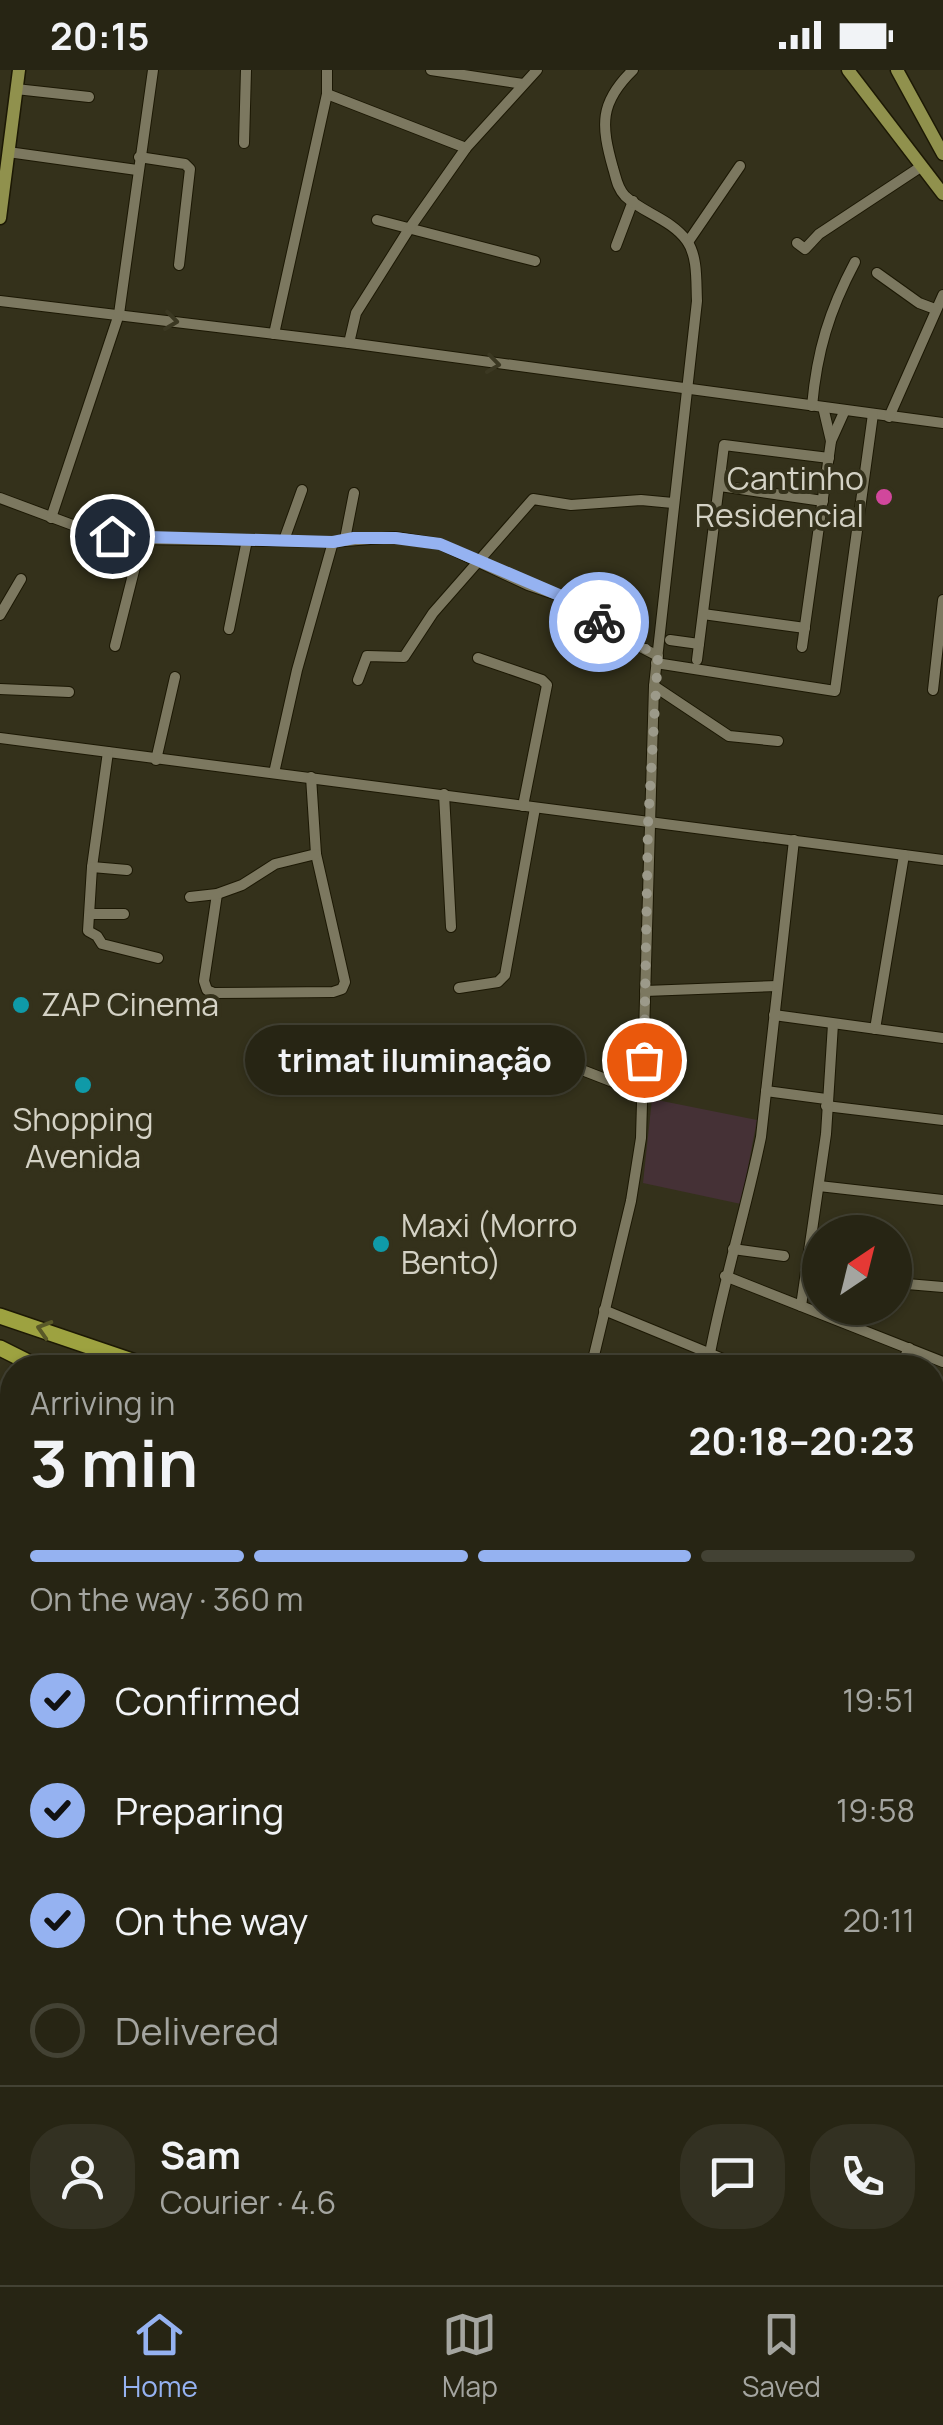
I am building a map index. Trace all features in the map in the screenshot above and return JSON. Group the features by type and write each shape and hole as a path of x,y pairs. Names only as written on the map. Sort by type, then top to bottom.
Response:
{"highway":[{"path":"0,1316 115,1355"}],"main road":[{"path":"0,218 8,152 6,122 19,70"},
{"path":"851,70 943,194"},
{"path":"889,70 936,141"},
{"path":"897,70 943,154"}],"street":[{"path":"51,518 119,314 154,70"},
{"path":"244,143 246,70"},
{"path":"274,334 326,94 327,70"},
{"path":"431,70 523,84"},
{"path":"349,343 356,312 409,229 466,148 538,70"},
{"path":"593,1355 638,1170 644,1094 654,686 697,301 694,258 688,242 670,225 633,202 618,185 603,121 608,102 633,70"},
{"path":"16,89 89,97"},
{"path":"326,94 466,148"},
{"path":"8,152 138,164 185,164 190,169 179,265"},
{"path":"798,243 805,248 918,161"},
{"path":"688,242 740,166"},
{"path":"616,246 633,202"},
{"path":"377,220 535,261"},
{"path":"802,647 831,435 828,419 818,407 816,358 836,298 855,262"},
{"path":"876,273 935,309"},
{"path":"889,417 943,296"},
{"path":"0,302 349,343 943,424"},
{"path":"831,435 845,410"},
{"path":"0,498 112,536 422,541 456,549 528,585 566,598 610,632 657,660 835,691 874,414"},
{"path":"697,660 725,444 829,458"},
{"path":"720,486 823,501"},
{"path":"284,540 302,490"},
{"path":"274,773 297,670 354,493"},
{"path":"358,680 367,656 404,657 433,614 533,499 571,505 641,500 673,503"},
{"path":"115,646 142,538"},
{"path":"229,629 247,540"},
{"path":"0,615 21,579"},
{"path":"933,690 943,600"},
{"path":"703,614 805,628"},
{"path":"670,640 699,644"},
{"path":"459,988 500,981 505,975 547,686 542,680 478,658"},
{"path":"156,760 175,677"},
{"path":"654,686 731,737 778,741"},
{"path":"0,689 69,692"},
{"path":"0,738 943,860"},
{"path":"108,752 92,867 88,930 102,944 158,958"},
{"path":"217,894 204,981 207,990 338,992 345,982 316,854 311,777"},
{"path":"444,794 450,926"},
{"path":"710,1353 724,1276 752,1183 794,840"},
{"path":"190,897 217,894 242,885 276,864 316,854"},
{"path":"875,1029 904,854"},
{"path":"92,867 127,870"},
{"path":"90,914 124,914"},
{"path":"645,991 778,986"},
{"path":"774,1015 943,1038"},
{"path":"816,1215 833,1024"},
{"path":"551,1058 644,1094"},
{"path":"766,1091 943,1120"},
{"path":"820,1186 943,1200"},
{"path":"733,1249 784,1256"},
{"path":"724,1276 926,1355"},
{"path":"912,1284 943,1287"},
{"path":"801,1306 802,1301"},
{"path":"604,1310 715,1355"},
{"path":"906,1355 909,1348"}],"shaded area":[{"path":"652,1099 757,1120 741,1204 643,1183"}],"way so far":[{"path":"599,622 622,639 658,656 648,824 644,1060"}],"place":[{"name":"Cantinho Residencial","path":"884,497"},
{"name":"ZAP Cinema","path":"21,1005"},
{"name":"trimat iluminação","path":"644,1060"},
{"name":"Shopping Avenida","path":"83,1085"},
{"name":"Maxi (Morro Bento)","path":"381,1244"}],"route":[{"path":"112,536 333,542 395,538 440,544 528,585 566,598 599,622"}]}
